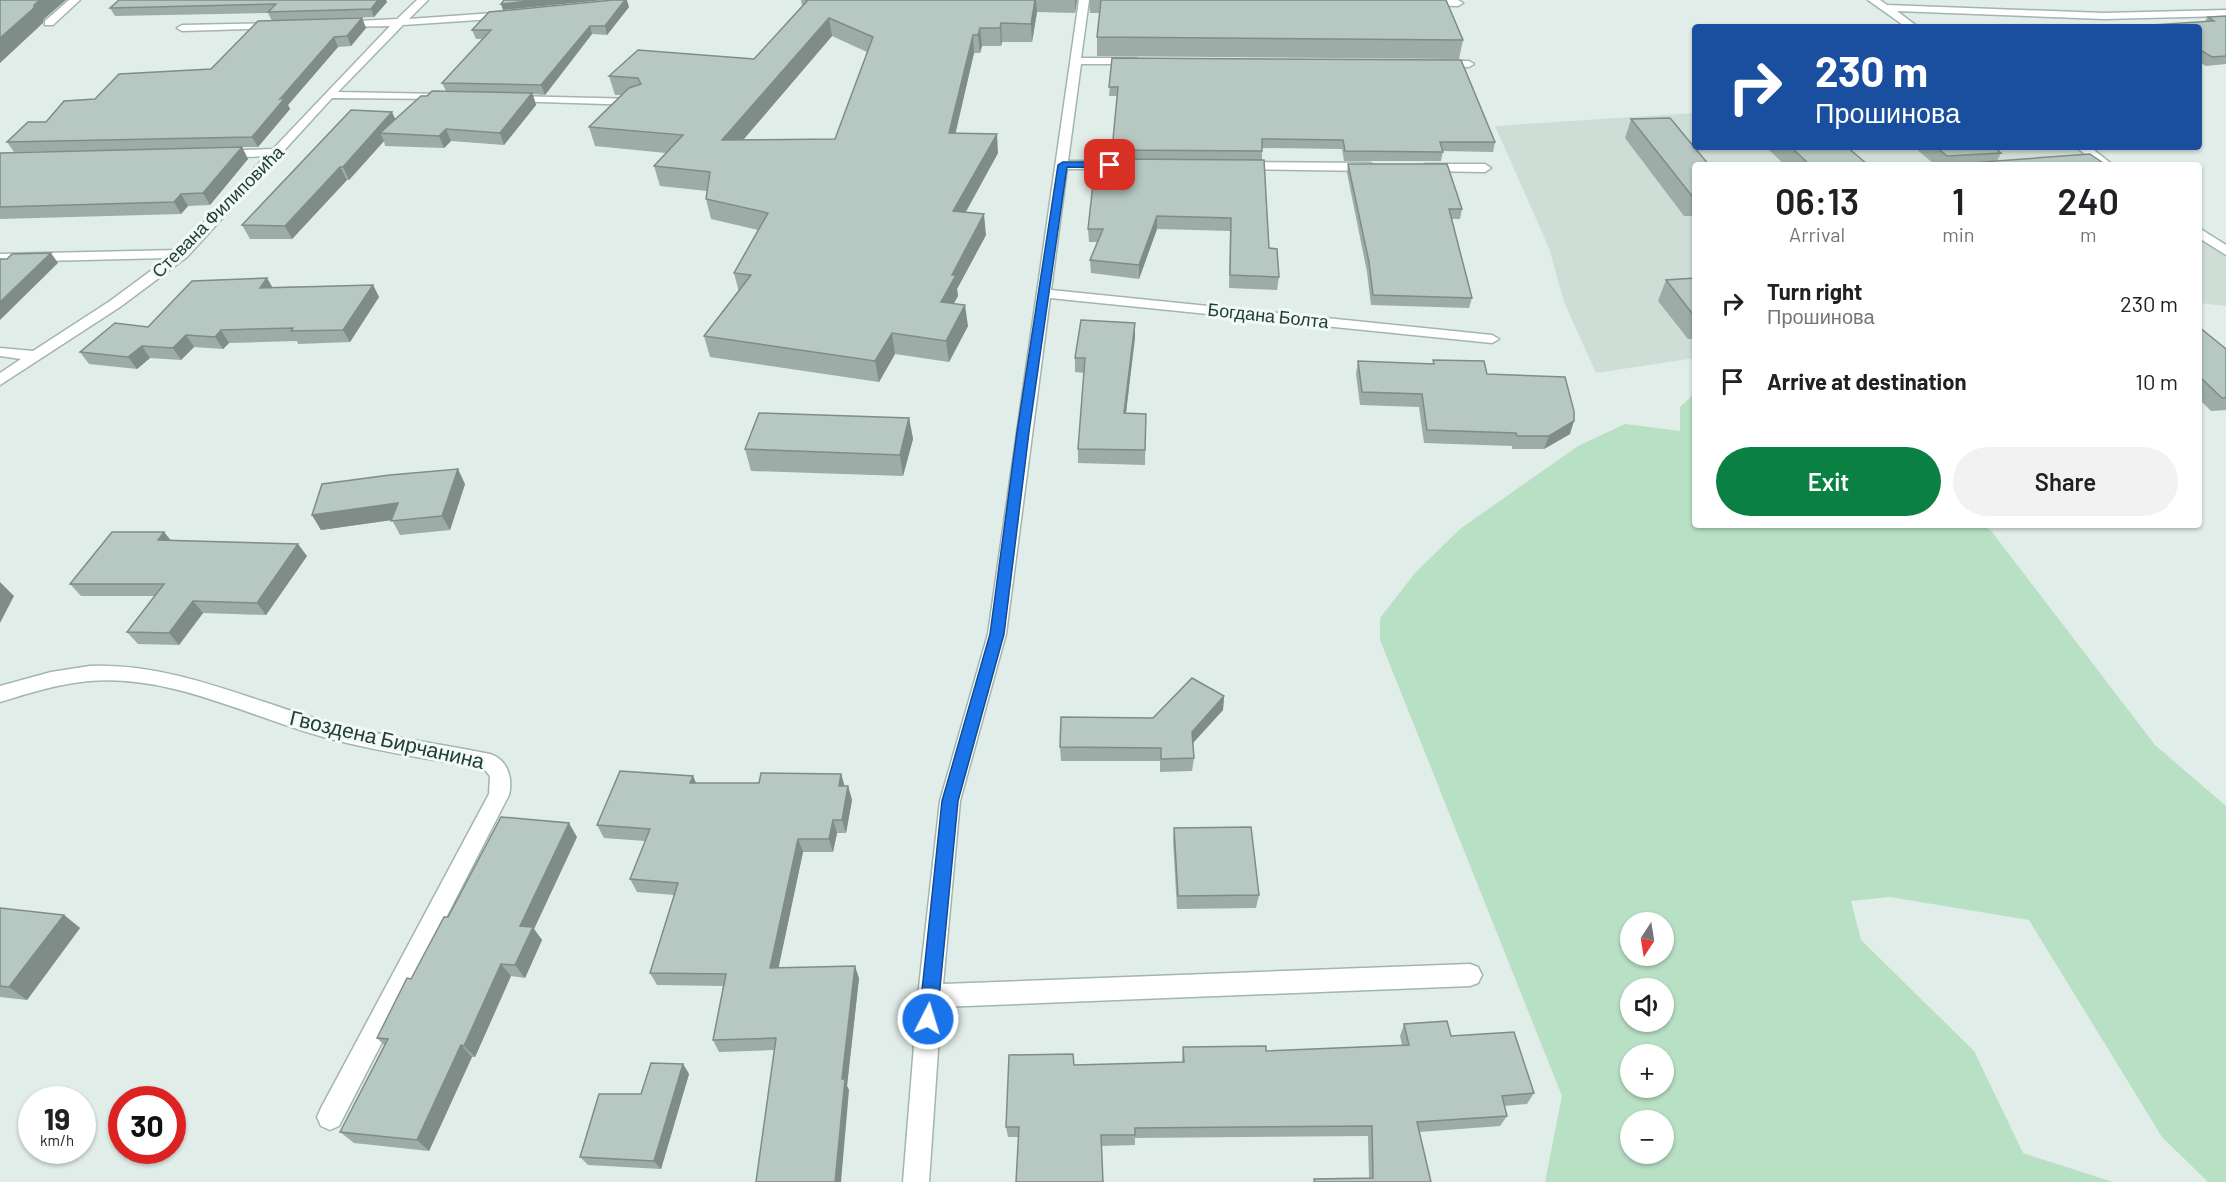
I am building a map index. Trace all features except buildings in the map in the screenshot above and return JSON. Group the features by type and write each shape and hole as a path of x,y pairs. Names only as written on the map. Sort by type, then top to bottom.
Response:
{"street":[{"path":"49,23 75,0"},
{"name":"Стевана Филиповића","path":"0,380 153,279 182,254 278,153 329,95 423,0"},
{"path":"916,1182 930,996 950,801 997,634 1084,0"},
{"path":"1873,0 1909,24"},
{"path":"1411,3 1458,3"},
{"path":"1886,8 2104,16 2226,13"},
{"path":"330,24 398,23 522,13"},
{"path":"182,28 285,26"},
{"path":"1077,61 1149,62"},
{"path":"1422,64 1469,64"},
{"path":"329,95 460,98"},
{"path":"496,99 638,102"},
{"path":"2086,150 2103,162"},
{"path":"209,154 278,153"},
{"path":"1063,165 1145,165"},
{"path":"1227,166 1380,167"},
{"path":"1415,168 1485,168"},
{"path":"2202,234 2226,251"},
{"path":"0,258 182,254"},
{"name":"Богдана Болта","path":"1044,293 1492,339"},
{"path":"0,352 34,356"},
{"name":"Гвоздена Бирчанина","path":"0,694 61,679 102,673 180,682 329,730 490,762 500,771 502,782 499,795 330,1117"},
{"path":"930,996 1470,975"}],"shaded area":[{"path":"1692,113 1692,150 2086,150 2103,162 1692,162 1692,358 1596,373 1564,302 1549,248 1495,126"},
{"path":"2202,234 2226,251 2226,306 2202,303"}],"green space":[{"path":"1692,396 1692,528 1987,528 2155,745 2226,806 2226,1182 2208,1182 2162,1137 2029,920 1890,897 1851,901 1861,940 1974,1051 2023,1153 2113,1182 1545,1182 1562,1096 1380,640 1380,618 1415,573 1460,529 1578,446 1625,424 1680,431 1680,407"}],"route":[{"path":"928,1019 950,801 997,634 1023,432 1063,165 1110,165"}]}
